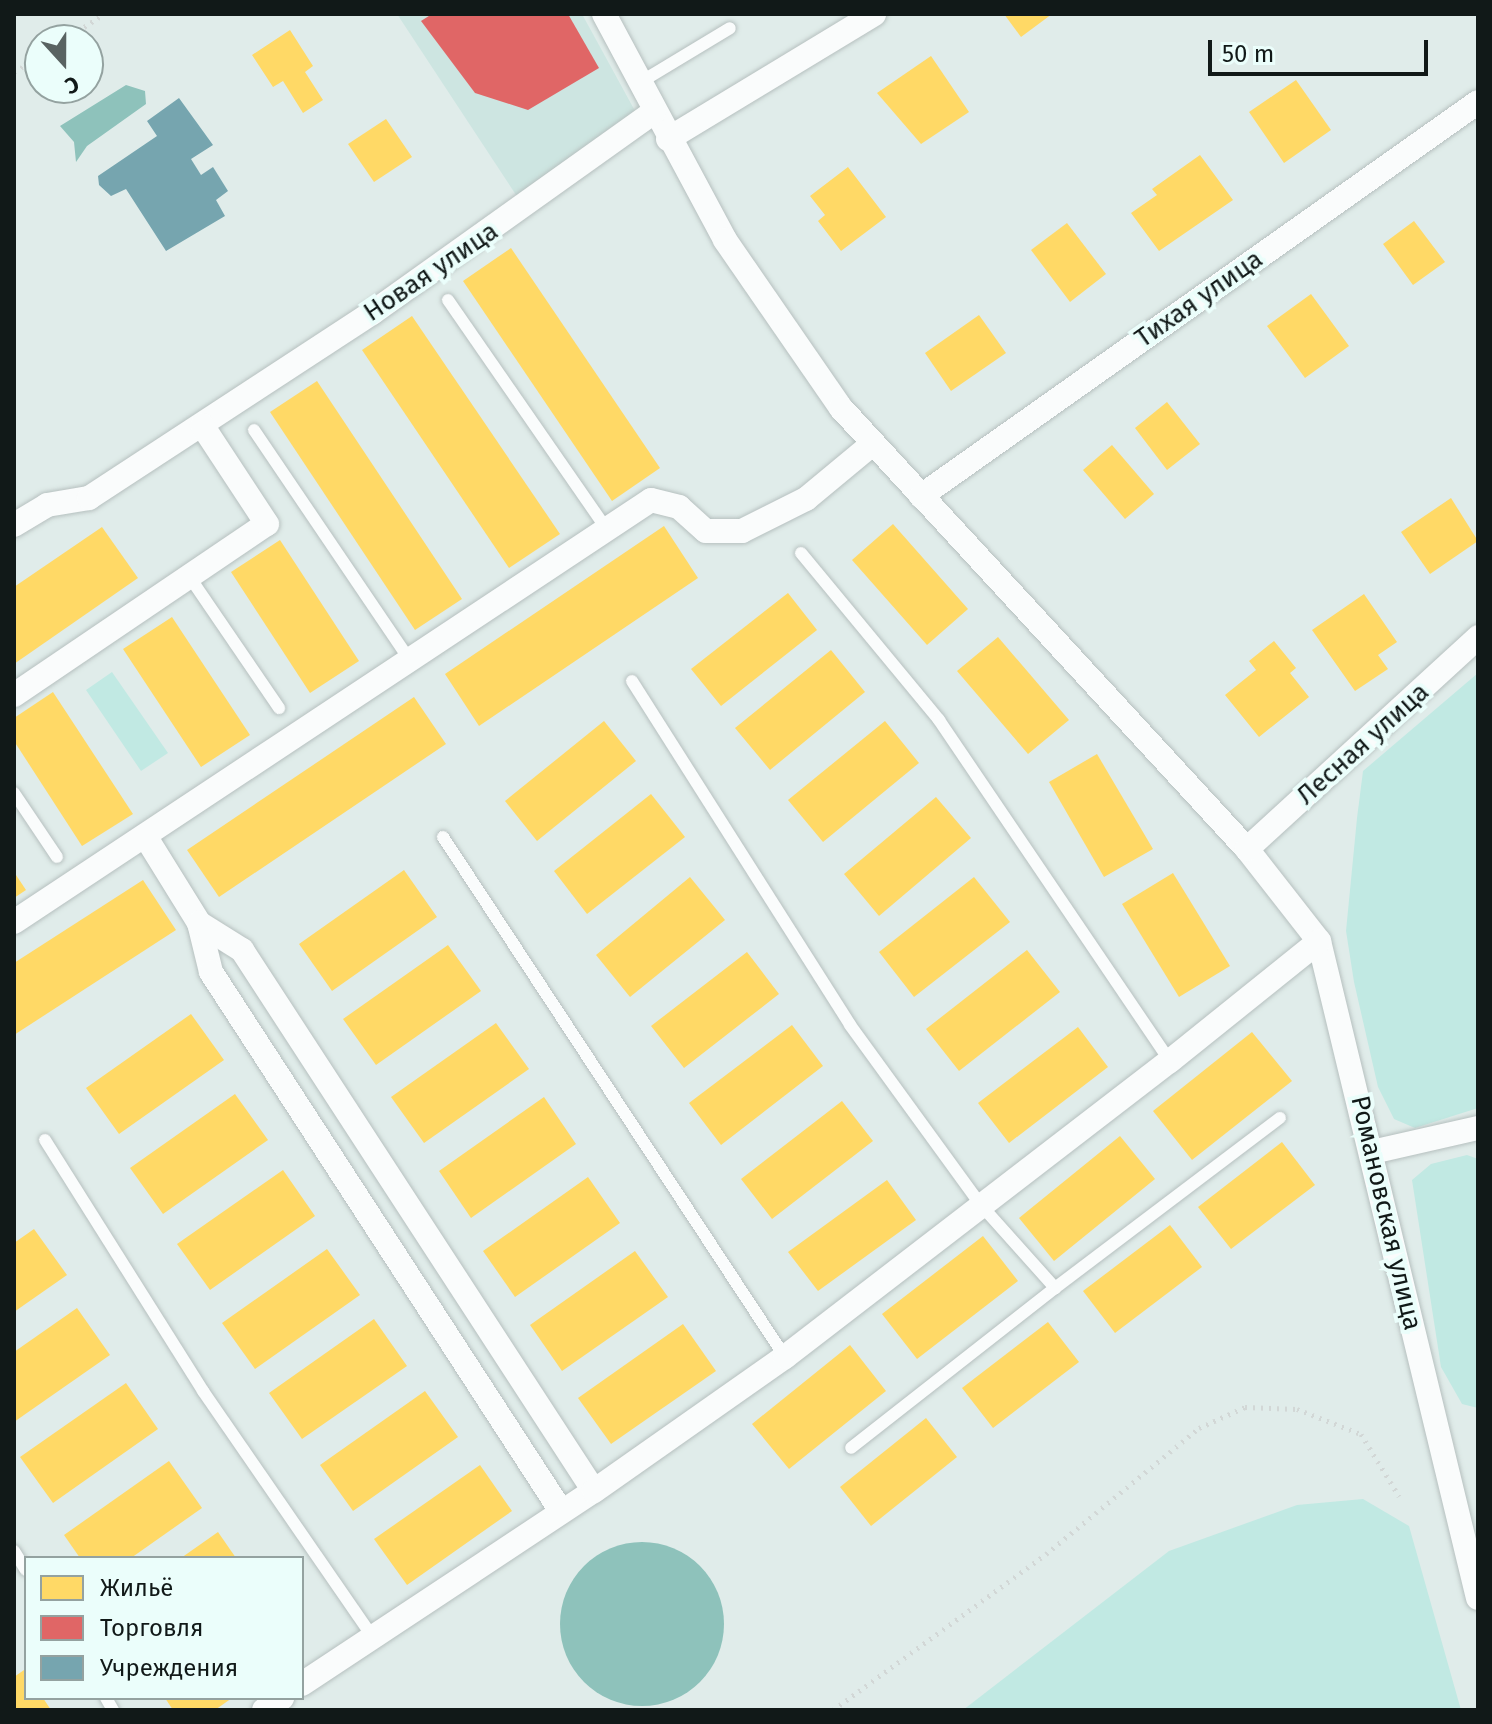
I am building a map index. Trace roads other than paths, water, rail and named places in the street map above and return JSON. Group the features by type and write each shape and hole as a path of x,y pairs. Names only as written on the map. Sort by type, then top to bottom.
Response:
{"street":[{"name":"Романовская улица","path":"604,14 668,139 761,296 871,445 1247,849 1319,941 1478,1598"},
{"path":"668,139 874,14"},
{"name":"Тихая улица","path":"921,496 1478,102"},
{"name":"Новая улица","path":"14,525 47,505 89,498 514,216 654,112"},
{"path":"14,695 267,524 202,425"},
{"path":"14,922 147,839 651,500 679,507 706,531 742,531 806,499 871,445"},
{"name":"Лесная улица","path":"1247,849 1478,637"},
{"path":"147,839 199,923 211,972 561,1511"},
{"path":"199,923 242,950 594,1491"},
{"path":"304,1683 594,1491 785,1357 980,1204 1170,1061 1319,941"},
{"path":"302,1113 332,1092"},
{"path":"1372,1152 1478,1128"},
{"path":"440,1325 471,1304"}],"lane":[{"path":"639,83 730,28"},
{"path":"448,300 607,530"},
{"path":"254,430 411,662"},
{"path":"801,553 939,720 1170,1061"},
{"path":"189,576 279,708"},
{"path":"632,681 850,1025 980,1204 1055,1288"},
{"path":"14,793 57,857"},
{"path":"443,837 785,1357"},
{"path":"851,1448 1055,1288 1280,1118"},
{"path":"45,1140 203,1391 373,1637"}]}
